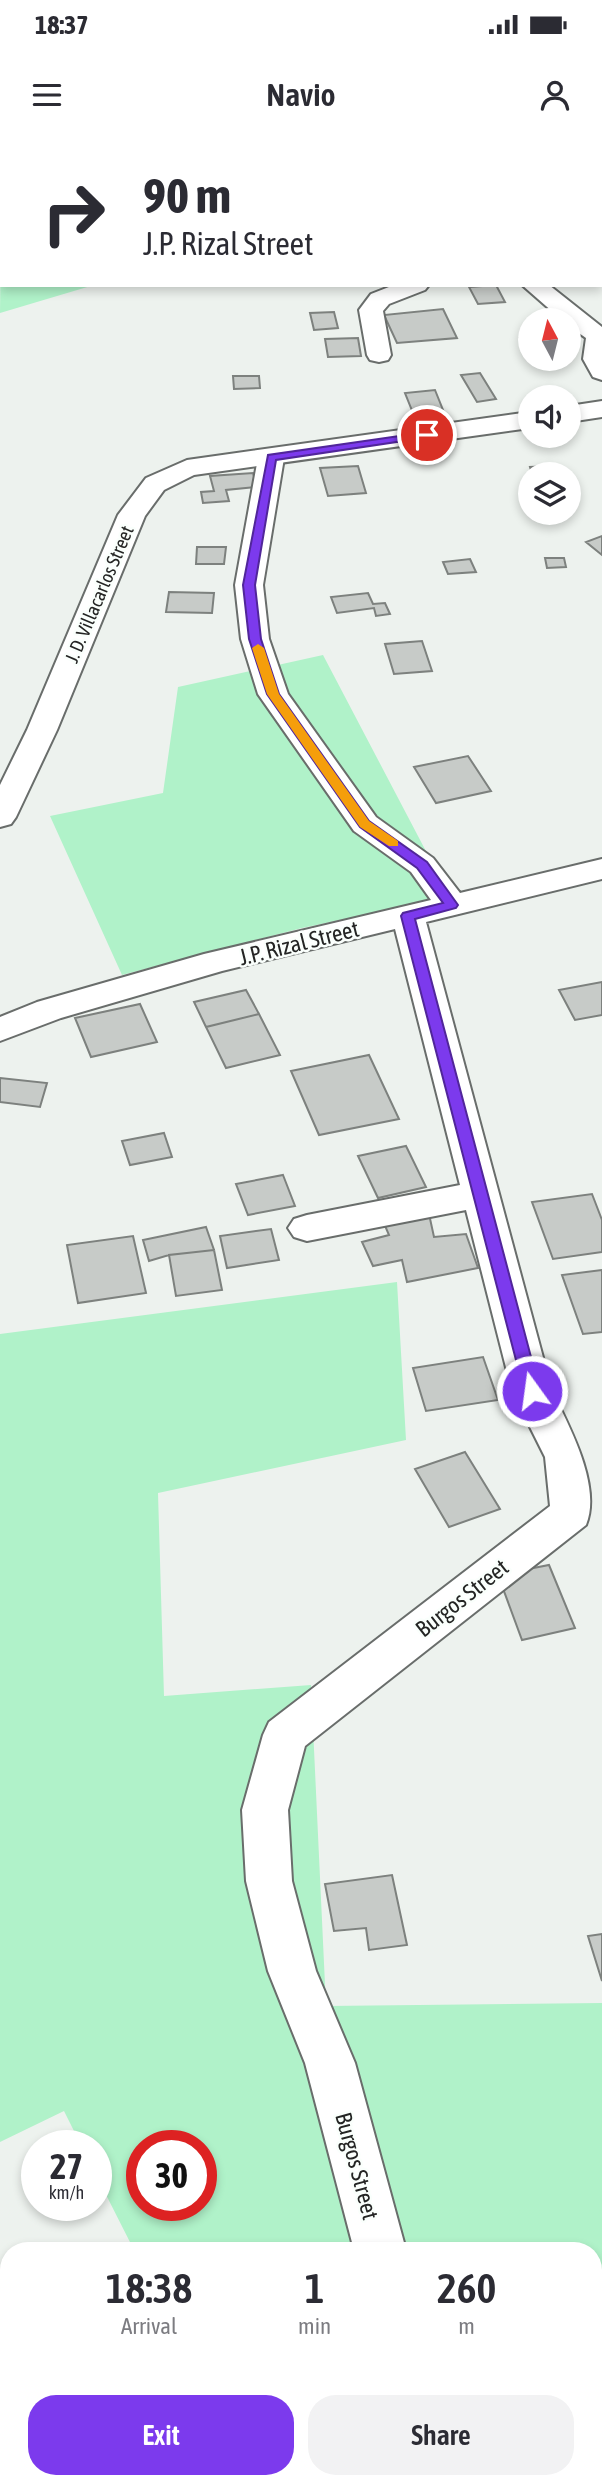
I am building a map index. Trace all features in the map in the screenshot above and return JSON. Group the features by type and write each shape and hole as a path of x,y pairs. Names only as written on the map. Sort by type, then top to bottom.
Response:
{"street":[{"path":"379,355 371,310 380,299 412,287"},
{"path":"537,287 600,336 595,359 602,372"},
{"path":"581,412 602,409"},
{"name":"J. D. Villacarlos Street","path":"0,817 42,730 132,515 155,484 187,468 518,422"},
{"path":"271,458 249,585 255,639 273,694 365,824 422,865 452,905"},
{"name":"J.P. Rizal Street","path":"0,1030 49,1010 203,966 602,869"},
{"name":"Burgos Street","path":"378,2242 330,2063 289,1958 269,1881 265,1810 285,1735 571,1513 565,1458 532,1391 408,916"},
{"path":"307,1228 481,1194"}],"shaded area":[{"path":"0,287 87,287 0,313"},
{"path":"323,655 450,897 302,928 122,975 50,816 163,793 178,687"},
{"path":"397,1282 406,1440 158,1493 164,1696 311,1685 326,2006 602,2003 602,2242 130,2242 112,2207 112,2130 74,2130 64,2111 0,2142 0,1334"}],"building":[{"path":"469,287 497,287 505,302 478,304"},
{"path":"443,309 457,338 397,343 384,315"},
{"path":"334,312 338,328 314,330 310,313"},
{"path":"358,338 361,356 328,357 325,339"},
{"path":"480,373 496,399 477,402 461,375"},
{"path":"233,376 259,376 260,388 234,389"},
{"path":"435,390 443,410 413,413 405,393"},
{"path":"358,466 366,493 328,496 320,468"},
{"path":"253,473 257,487 226,490 229,501 203,503 201,492 214,491 210,476"},
{"path":"602,536 602,555 586,542"},
{"path":"197,547 226,547 224,564 196,564"},
{"path":"545,558 564,558 566,567 547,568"},
{"path":"470,559 476,572 448,574 443,562"},
{"path":"169,592 214,593 212,613 166,612"},
{"path":"368,593 373,604 385,603 390,614 376,616 374,608 337,613 331,597"},
{"path":"422,641 432,671 394,674 385,644"},
{"path":"468,756 491,791 436,803 414,767"},
{"path":"602,982 602,1015 575,1020 559,990"},
{"path":"246,990 259,1014 206,1027 194,1002"},
{"path":"140,1004 157,1042 91,1057 75,1018"},
{"path":"259,1014 280,1055 226,1068 206,1027"},
{"path":"369,1055 399,1119 319,1135 291,1071"},
{"path":"0,1078 47,1083 40,1107 0,1102"},
{"path":"164,1133 172,1157 130,1165 122,1141"},
{"path":"406,1146 426,1187 378,1198 358,1156"},
{"path":"283,1175 295,1206 248,1215 236,1184"},
{"path":"592,1194 602,1220 602,1252 553,1259 532,1202"},
{"path":"429,1214 434,1237 466,1234 478,1268 407,1282 402,1260 373,1266 362,1242 389,1235 383,1221"},
{"path":"206,1227 214,1250 169,1255 149,1261 143,1240"},
{"path":"271,1229 279,1260 227,1268 220,1236"},
{"path":"133,1236 146,1293 78,1303 67,1245"},
{"path":"214,1250 222,1290 176,1296 169,1255"},
{"path":"602,1270 602,1332 583,1334 562,1275"},
{"path":"483,1357 498,1400 426,1411 413,1368"},
{"path":"465,1452 500,1509 449,1527 415,1469"},
{"path":"549,1565 575,1628 522,1640 498,1575"},
{"path":"392,1875 407,1945 369,1950 366,1928 334,1931 325,1884"},
{"path":"602,1934 602,1981 588,1936"}],"slow traffic":[{"path":"258,648 273,694 365,824 394,843"}],"route":[{"path":"427,435 271,458 249,585 255,639 273,694 365,824 422,865 452,905 408,916 532,1391"}]}
